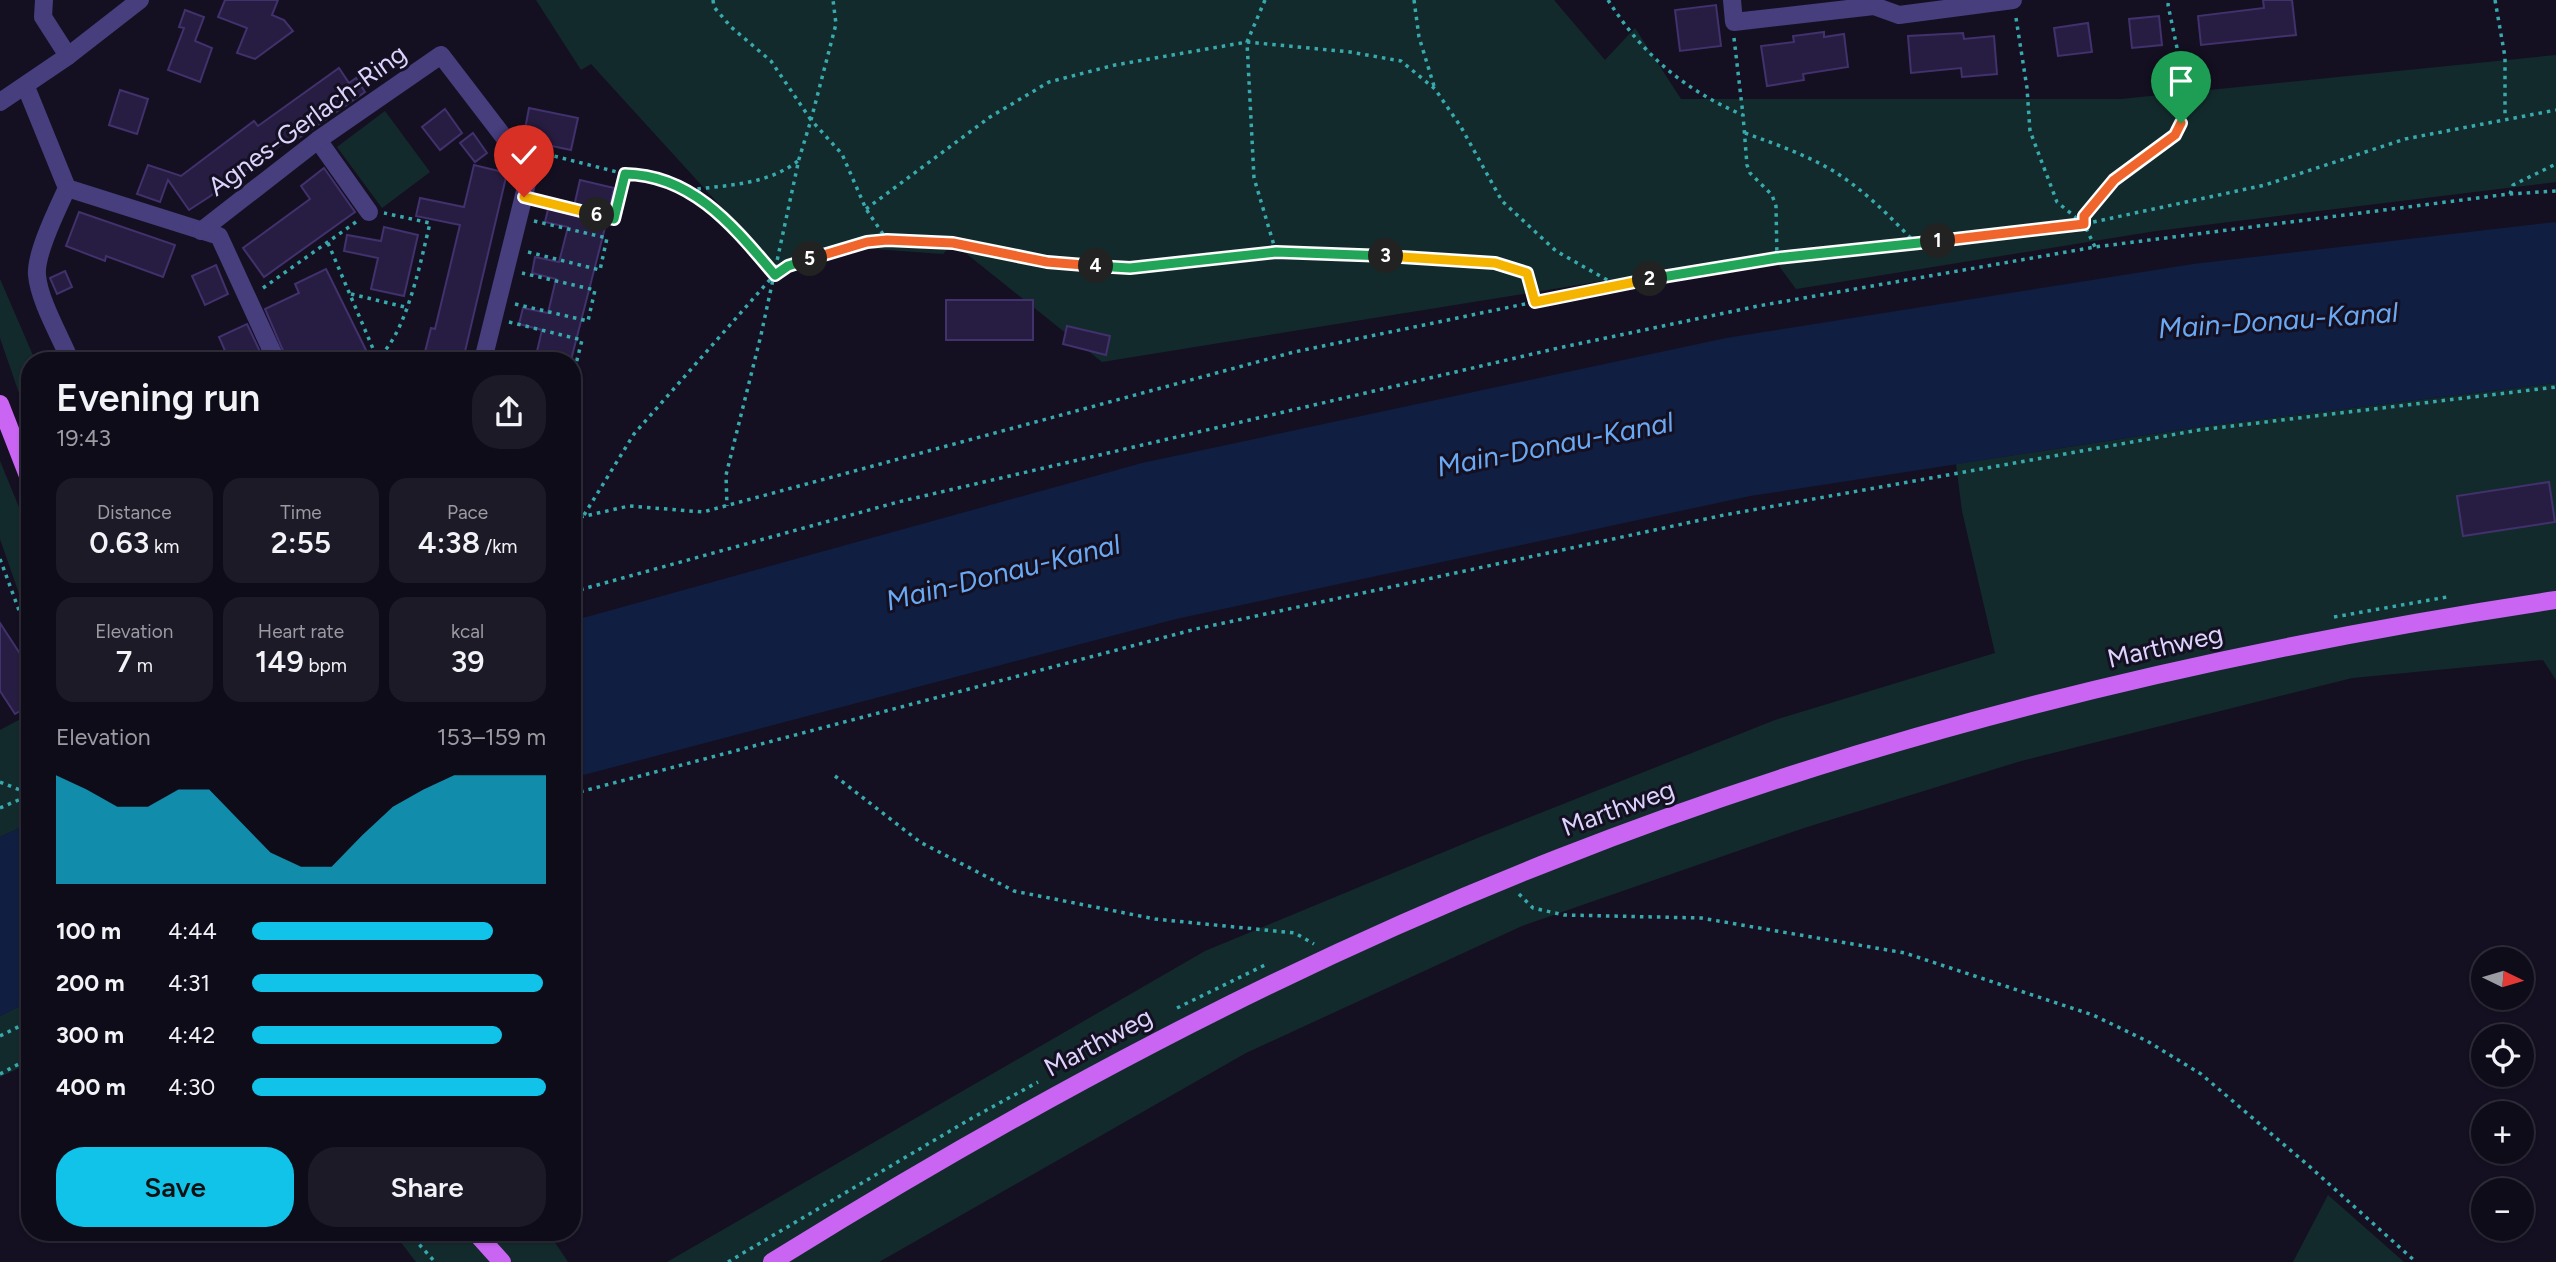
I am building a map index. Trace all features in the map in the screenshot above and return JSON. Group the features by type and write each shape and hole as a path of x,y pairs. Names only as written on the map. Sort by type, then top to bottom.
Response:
{"main road":[{"path":"0,404 21,458"},
{"name":"Marthweg","path":"772,1262 942,1158 1127,1055 1323,959 1506,879 1631,830 1791,775 2029,706 2183,668 2392,625 2556,600"},
{"path":"483,1241 502,1262"}],"street":[{"path":"44,0 43,17 68,56"},
{"path":"0,102 26,87 140,0"},
{"path":"1732,0 1734,22 1874,6 1899,15 2013,1"},
{"name":"Agnes-Gerlach-Ring","path":"201,231 318,140 441,55 530,171 485,352"},
{"path":"26,87 67,188 47,234 36,273 42,294 67,352"},
{"path":"318,140 369,212"},
{"name":"Agnes-Gerlach-Ring","path":"67,188 219,236 273,352"}],"path":[{"path":"713,0 714,7 731,27 771,61 811,120 842,154 866,209 887,240"},
{"path":"727,506 726,475 775,275 799,159 836,24 833,0"},
{"path":"1265,0 1247,42 1254,178 1276,252"},
{"path":"1414,0 1419,37 1435,89"},
{"path":"1608,0 1628,32 1647,53 1678,79 1743,115"},
{"path":"2084,224 2084,216 2114,180 2175,135 2189,105 2169,0"},
{"path":"2495,0 2505,57 2505,118"},
{"path":"2013,1 2027,88 2030,131 2057,202 2084,224 2095,247"},
{"path":"1734,22 1747,165 1772,195 1776,206 1777,258"},
{"path":"866,209 990,117 1049,82 1115,65 1247,42 1350,52 1401,61 1435,89 1461,127 1502,201 1556,251 1616,285"},
{"path":"581,516 629,506 703,512 1294,352 1616,285 1777,258 2084,224 2265,184 2406,139 2556,110"},
{"path":"1745,133 1790,150 1835,172 1869,198 1916,244"},
{"path":"511,146 625,174 654,176 689,190 713,208 775,275"},
{"path":"689,190 766,179 783,173 799,159"},
{"path":"2510,194 2513,185 2556,164"},
{"path":"524,197 614,219 625,174"},
{"path":"581,590 898,502 1553,349 1758,306 2095,247 2510,194 2556,191"},
{"path":"249,297 372,210 430,223 408,308 384,352"},
{"path":"511,248 600,270 607,239 518,218"},
{"path":"584,515 634,434 775,275 788,266 867,242 887,240 953,243 1047,262 1130,268 1276,252 1495,263 1527,273 1535,302"},
{"path":"328,243 372,352"},
{"path":"498,300 588,321 595,290 506,269"},
{"path":"351,294 408,308"},
{"path":"494,318 582,340 579,352"},
{"path":"581,792 1196,629 1724,515 2199,430 2556,387"},
{"path":"0,559 21,616"},
{"path":"835,776 920,842 1014,891 1155,919 1295,933"},
{"path":"0,782 21,790"},
{"path":"0,808 21,798"},
{"path":"1506,879 1532,908 1564,915 1701,918 1905,953 2093,1015 2147,1041 2201,1074 2416,1262"},
{"path":"0,1036 21,1026"},
{"path":"0,1074 21,1063"},
{"path":"416,1241 435,1262"}],"green space":[{"path":"536,0 1554,0 1605,60 1635,28 1681,99 2121,99 2556,55 2556,182 2156,231 1796,289 1770,254 1102,362 953,243 943,254 874,249 846,241 776,267 591,64 581,70"},
{"path":"385,111 430,172 382,208 337,147"},
{"path":"0,279 32,352 21,352 21,399 0,338"},
{"path":"2556,383 2556,680 2543,660 2352,678 2021,761 1804,828 1522,926 1246,1053 879,1262 667,1262 1205,951 1480,837 1775,720 1995,653 1962,511 1956,464 2205,426"},
{"path":"0,461 21,512 21,599 0,539"},
{"path":"21,719 21,827 0,837 0,730"},
{"path":"21,1006 21,1067 0,1077 0,1016"},
{"path":"2328,1195 2404,1262 2293,1262"},
{"path":"400,1241 554,1241 568,1262 416,1262"}],"water":[{"name":"Main-Donau-Kanal","path":"2556,222 2556,383 2205,426 1750,496 1176,619 581,776 581,619 1142,463 1726,338 2193,264"},
{"path":"21,827 21,1006 0,1016 0,837"}],"building":[{"path":"225,0 278,0 272,15 284,20 293,31 255,59 237,53 247,28 218,17"},
{"path":"2263,0 2292,0 2296,35 2201,45 2198,16 2264,8"},
{"path":"1716,5 1721,46 1680,51 1675,10"},
{"path":"185,10 204,17 195,41 212,48 200,82 168,70 184,28 179,27"},
{"path":"2159,16 2162,45 2132,48 2129,19"},
{"path":"2088,23 2092,52 2058,56 2054,28"},
{"path":"1824,32 1824,37 1844,34 1848,67 1803,74 1804,80 1767,86 1761,46 1794,42 1793,36"},
{"path":"1963,33 1964,39 1994,36 1997,74 1962,77 1961,68 1911,73 1908,36"},
{"path":"339,68 349,83 356,78 365,92 289,145 286,141 189,210 168,180 160,202 137,194 148,165 181,176 254,121 258,126"},
{"path":"120,90 148,99 137,134 109,125"},
{"path":"529,108 578,118 571,150 523,140"},
{"path":"445,109 462,133 440,150 422,127"},
{"path":"473,133 487,153 475,162 460,143"},
{"path":"474,165 507,173 465,352 425,352 431,328 435,329 460,225 416,216 420,198 464,207"},
{"path":"324,168 355,212 264,277 243,248 310,199 301,186"},
{"path":"580,180 614,188 573,352 537,352 542,330 519,324 523,308 548,313 556,279 532,273 535,257 559,262 568,227 545,222 549,205 573,211"},
{"path":"79,212 175,245 163,277 106,256 105,261 66,246"},
{"path":"384,227 418,235 404,296 371,289 378,258 344,251 347,235 381,241"},
{"path":"216,265 228,294 205,305 192,276"},
{"path":"326,269 366,350 284,352 265,309 299,293 295,284"},
{"path":"65,271 72,287 57,294 50,278"},
{"path":"946,300 1033,300 1033,340 946,340"},
{"path":"247,324 260,352 226,352 219,337"},
{"path":"1067,326 1110,336 1106,355 1063,344"},
{"path":"2549,482 2555,522 2463,536 2457,496"},
{"path":"0,623 21,655 21,710 15,714 0,691"}],"route":[{"path":"524,197 614,219 625,174 654,176 689,190 713,208 752,247 775,275 788,266 867,242 887,240 953,243 1047,262 1130,268 1276,252 1421,257 1495,263 1527,273 1535,302 1758,260 2084,224 2084,216 2114,180 2175,135 2181,123"}]}
